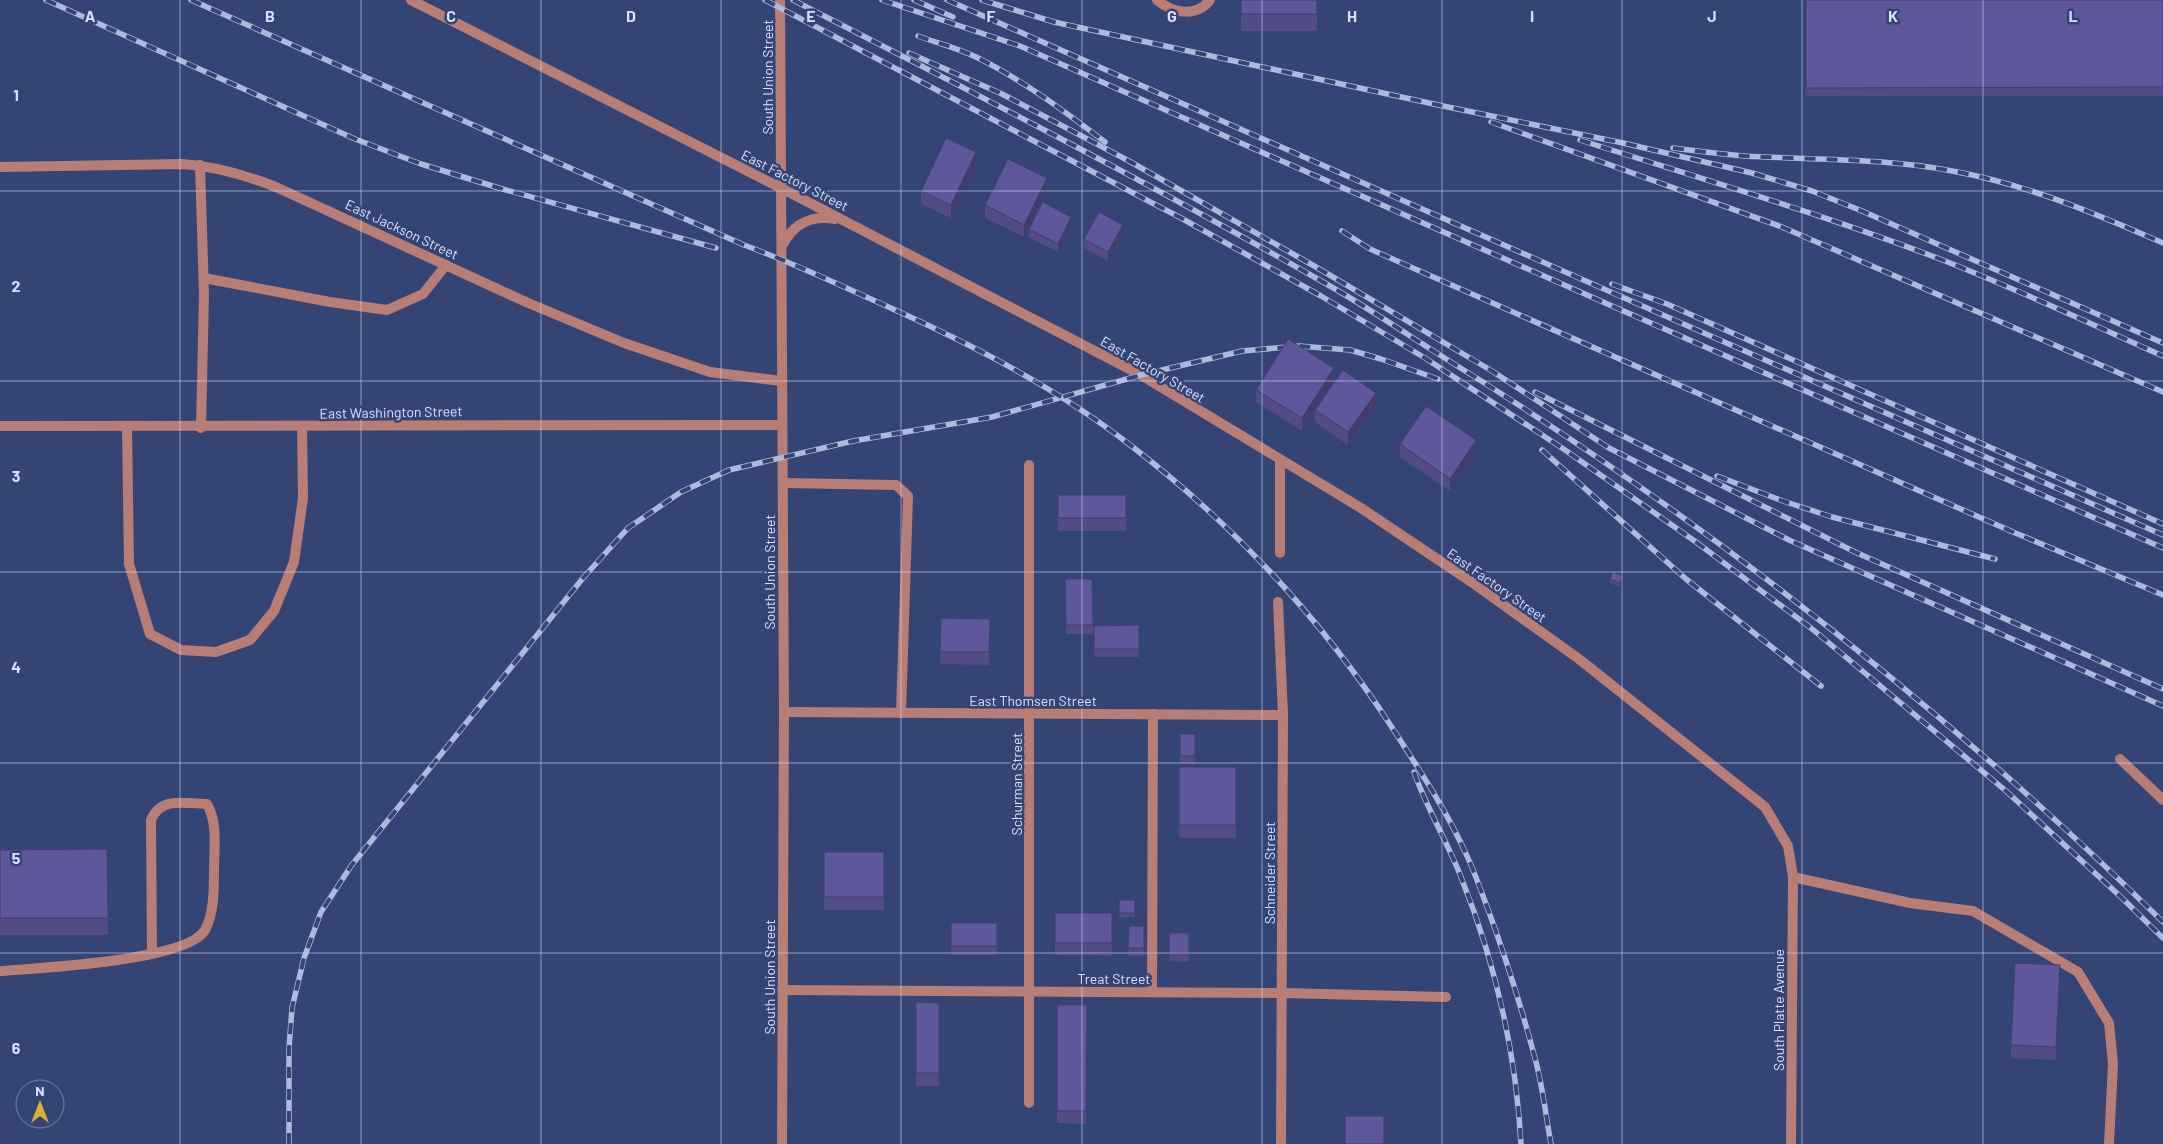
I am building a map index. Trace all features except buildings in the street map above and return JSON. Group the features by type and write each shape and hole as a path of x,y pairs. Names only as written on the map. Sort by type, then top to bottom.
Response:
{"street":[{"name":"East Factory Street","path":"411,0 781,188 1141,375 1361,508 1470,581 1578,659 1765,807 1788,846 1793,877"},
{"name":"South Union Street","path":"780,0 784,712 782,1144"},
{"path":"1157,0 1166,7 1191,12 1203,8 1210,0"},
{"path":"200,165 204,278 201,428"},
{"name":"East Jackson Street","path":"0,167 200,165 240,174 276,187 572,322 690,366 727,376 781,382"},
{"path":"782,247 790,232 803,222 822,218 842,220"},
{"path":"204,278 330,302 387,310 423,294 446,265"},
{"name":"East Washington Street","path":"0,426 201,428 577,423 782,425"},
{"path":"127,427 129,564 150,634 180,650 216,652 250,640 274,611 294,562 303,498 302,427"},
{"path":"1280,459 1280,553"},
{"name":"Schurman Street","path":"1029,465 1029,1103"},
{"path":"783,484 896,485 908,496 901,712"},
{"name":"Schneider Street","path":"1278,602 1283,715 1281,1144"},
{"name":"East Thomsen Street","path":"784,712 1283,715"},
{"path":"1152,992 1153,714"},
{"path":"2120,759 2163,800"},
{"path":"0,971 129,958 152,954 176,949 198,939 205,931 209,918 214,883 214,815 207,804 166,804 155,810 151,820 152,954"},
{"path":"1793,877 1910,903 1973,910 2078,972 2109,1023 2113,1064 2109,1144"},
{"name":"South Platte Avenue","path":"1791,1144 1793,877"},
{"name":"Treat Street","path":"782,990 1152,992 1446,997"}],"railway":[{"path":"46,0 355,139 421,164 499,188 716,248"},
{"path":"191,0 744,245 825,278 975,348 1073,404 1172,478 1242,543 1307,613 1366,689 1442,807 1472,868 1493,923 1519,1002 1543,1093 1551,1144"},
{"path":"765,0 1181,218 1321,296 1425,358 1565,450 1696,542 1811,628 2006,791 2163,938"},
{"path":"793,0 1060,138 1258,245 1353,300 1540,419 1635,483 1728,550 1819,620 1995,766 2163,922"},
{"path":"882,0 1020,46 2163,548"},
{"path":"914,0 953,17"},
{"path":"947,0 2163,535"},
{"path":"982,0 1054,22 1623,143 1752,173 1812,191 1862,211 2163,343"},
{"path":"918,36 962,51 993,66 1043,96 1105,142"},
{"path":"909,53 1002,94 1129,161 1316,267 1492,371 1609,448 1789,540 2163,706"},
{"path":"1491,122 1782,227 2163,392"},
{"path":"1580,140 1764,198 1900,244 2055,307 2163,356"},
{"path":"1673,148 1745,156 1901,164 1952,171 2033,192 2085,210 2163,243"},
{"path":"1342,231 1370,249 2013,532 2163,595"},
{"path":"1612,284 1667,304 2163,524"},
{"path":"289,1144 289,1048 292,1008 304,958 321,912 351,866 583,578 628,528 681,492 729,470 853,441 992,417 1141,375 1242,351 1299,346 1350,350 1438,379"},
{"path":"1535,392 1855,552 2163,689"},
{"path":"1542,450 1686,579 1821,686"},
{"path":"1717,476 1832,517 1995,559"},
{"path":"1414,772 1461,877 1494,975 1509,1042 1521,1144"}]}
